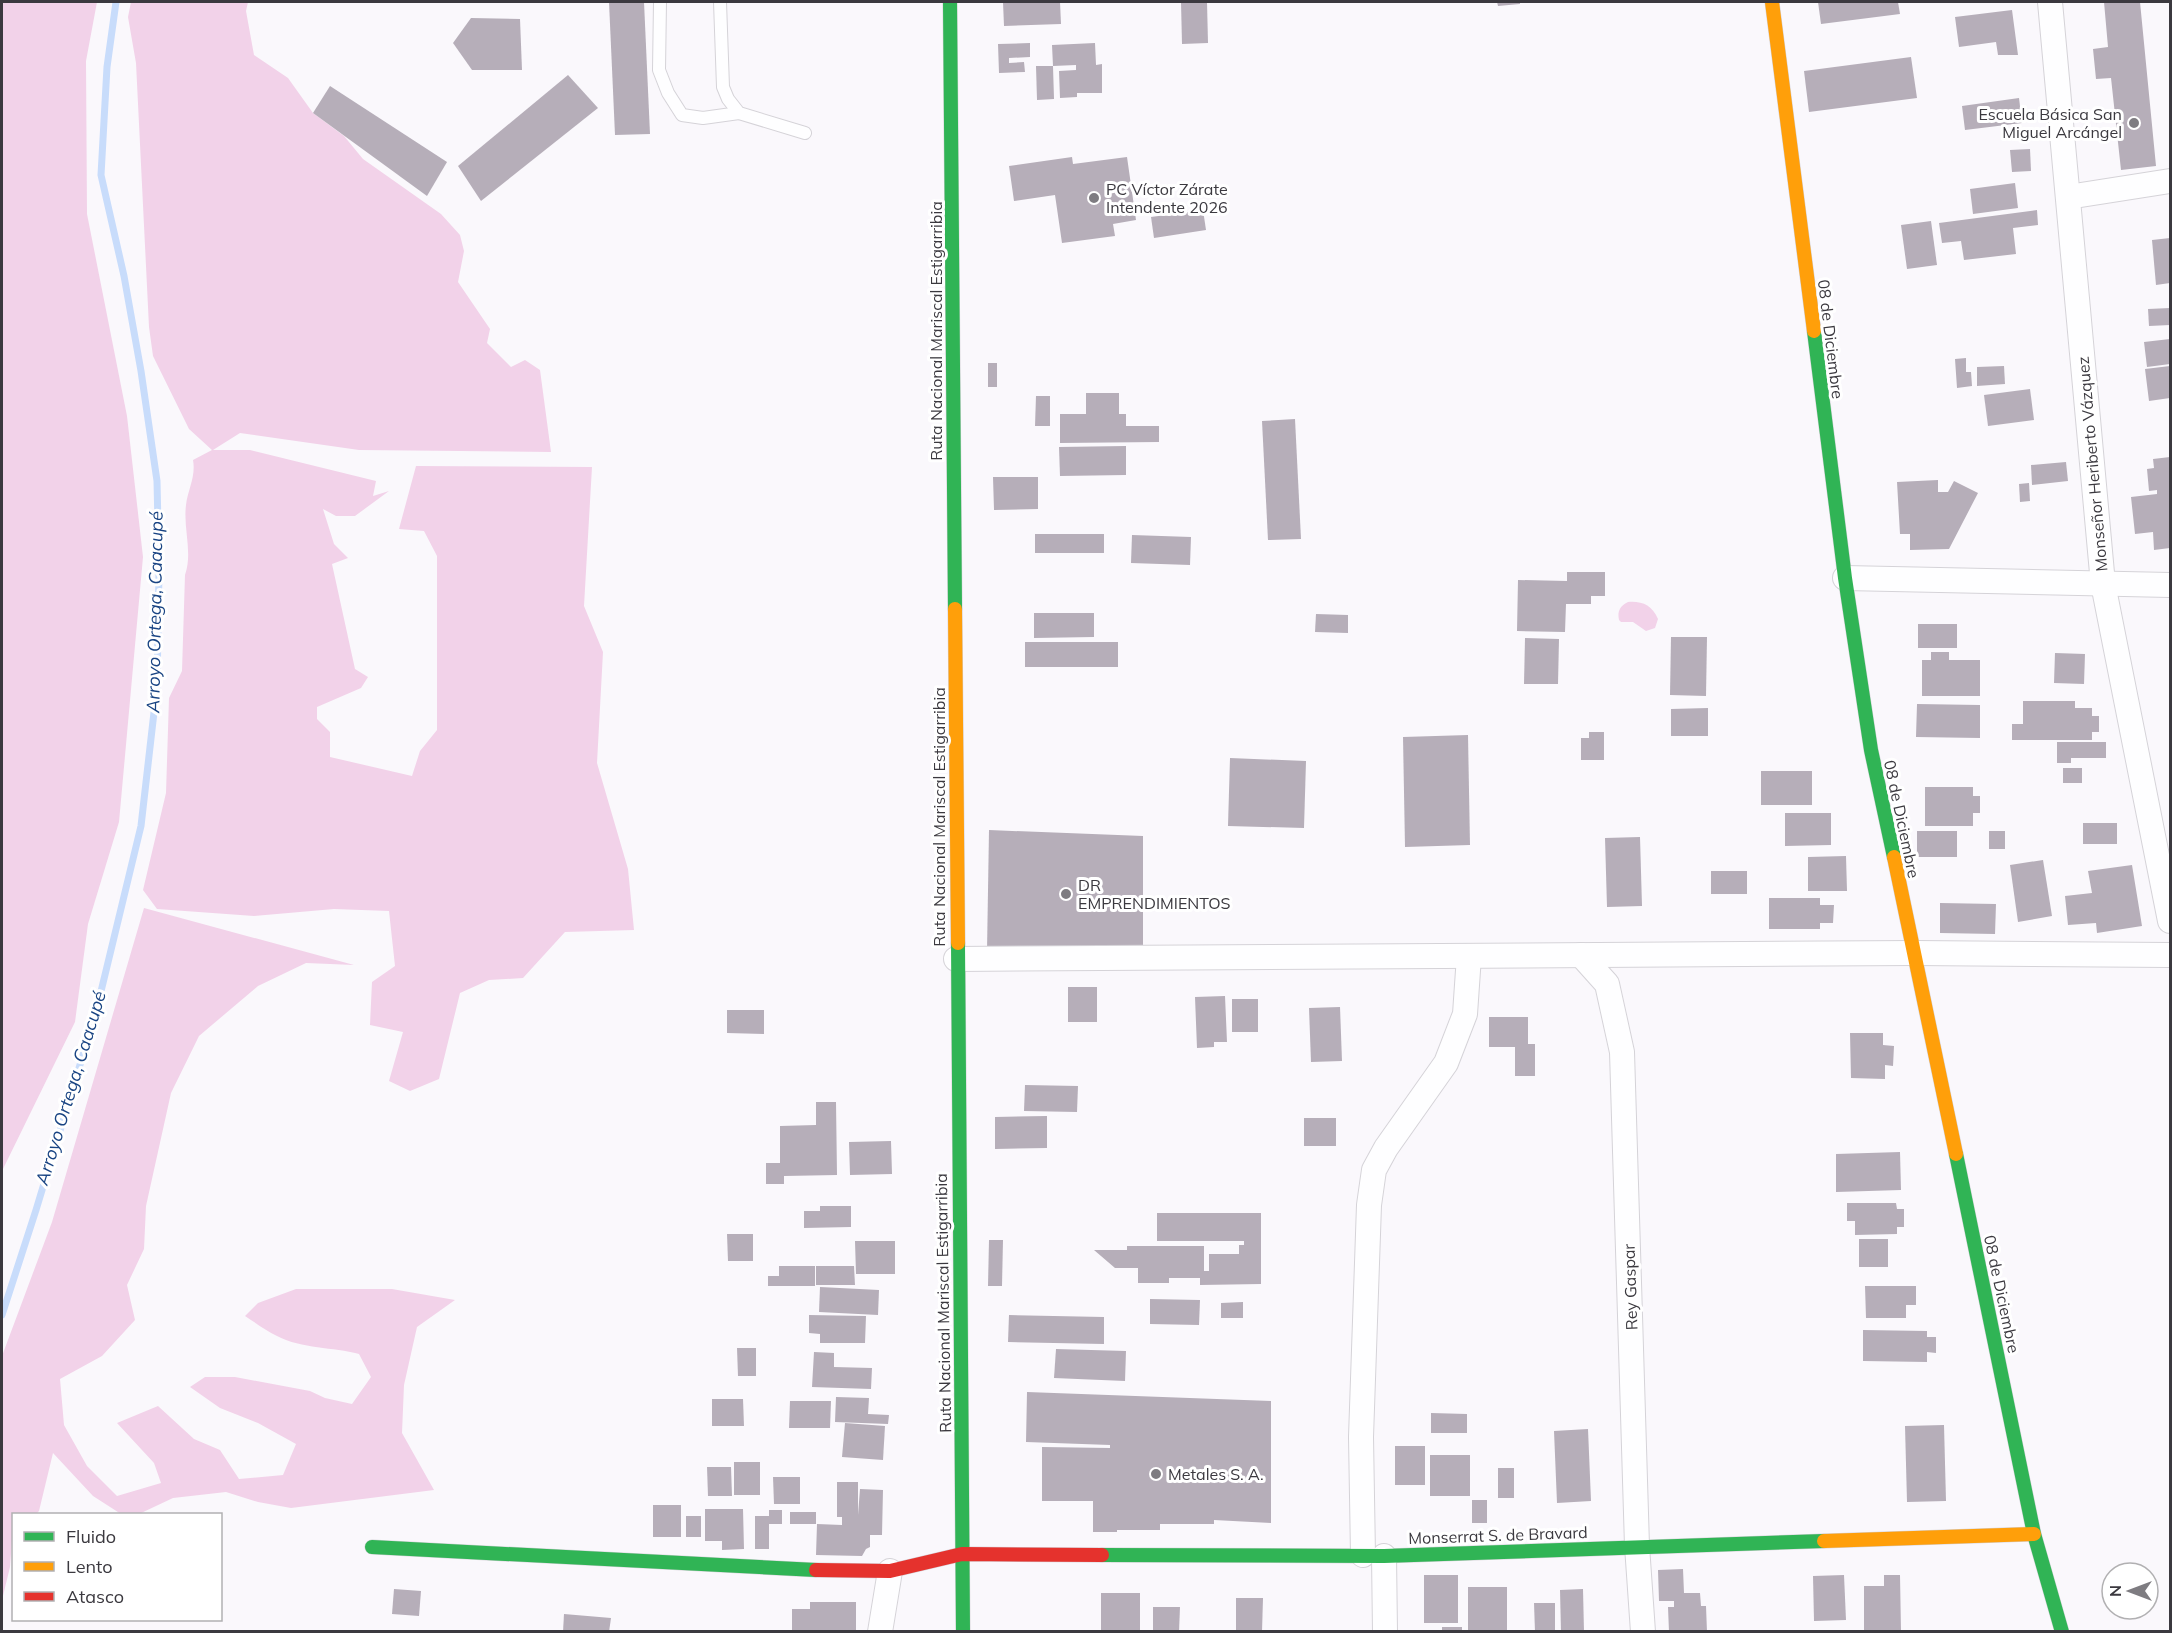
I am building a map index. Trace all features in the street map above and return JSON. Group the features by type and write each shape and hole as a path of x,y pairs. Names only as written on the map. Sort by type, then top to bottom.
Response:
{"street":[{"name":"Ruta Nacional Mariscal Estigarribia","path":"950,2 963,1632"},
{"name":"08 de Diciembre","path":"1772,2 1845,578 1871,750 2034,1533 2062,1632"},
{"name":"Monseñor Heriberto Vázquez","path":"2050,2 2103,584 2170,921"},
{"path":"2068,197 2170,181"},
{"path":"1845,578 2170,585"},
{"path":"956,959 1915,953 2170,955"},
{"name":"Rey Gaspar","path":"1581,955 1607,984 1622,1052 1637,1546 1644,1632"},
{"path":"1385,1632 1373,1556 1361,1425 1369,1205 1374,1170 1386,1148 1446,1063 1465,1014 1469,956"},
{"name":"Monserrat S. de Bravard","path":"372,1547 890,1571 962,1554 1373,1556 2034,1533"},
{"path":"880,1632 890,1571"}],"lane":[{"path":"660,2 659,70 668,93 682,115 703,118 739,113 805,133"},
{"path":"720,2 723,87 728,99 739,113"}],"shaded area":[{"path":"2,2 97,2 86,61 87,214 127,416 143,557 119,822 88,924 75,1022 2,1171"},
{"path":"131,2 248,2 246,11 254,55 288,78 313,113 344,136 363,159 441,214 460,235 464,251 458,282 490,329 487,343 511,367 525,360 540,370 551,452 359,450 240,433 213,450 250,450 376,481 373,496 389,491 355,516 336,516 323,509 334,544 348,558 332,564 355,669 368,677 361,688 317,707 317,719 330,732 330,757 412,776 420,751 437,730 437,556 424,531 399,529 416,466 592,467 584,606 603,652 597,763 628,869 634,930 565,932 523,978 489,980 460,993 439,1079 410,1091 389,1081 403,1032 370,1025 372,982 395,966 389,911 334,909 254,916 157,909 143,890 166,793 169,698 182,671 185,575 188,558 185,514 193,460 212,450 189,429 153,356 149,327 136,63 128,17"},
{"path":"1628,602 1638,602 1650,607 1658,619 1655,628 1646,631 1633,622 1621,622 1619,611"},
{"path":"144,908 354,965 306,963 258,986 199,1036 171,1093 146,1206 144,1249 127,1285 135,1320 102,1356 60,1379 64,1425 87,1466 117,1496 161,1483 154,1463 117,1423 158,1406 194,1439 220,1450 239,1479 283,1475 296,1444 258,1423 220,1408 190,1387 205,1377 235,1377 310,1391 325,1398 352,1404 371,1377 359,1354 307,1346 287,1340 269,1332 245,1316 258,1303 296,1289 392,1289 455,1300 417,1327 404,1385 402,1433 434,1490 291,1508 258,1502 226,1492 173,1498 141,1513 119,1513 93,1496 53,1453 39,1511 37,1513 12,1513 10,1567 2,1600 2,1356 52,1222"}],"building":[{"path":"609,2 644,2 650,134 615,135"},
{"path":"1003,2 1060,2 1061,24 1004,26"},
{"path":"1181,2 1207,2 1208,43 1182,44"},
{"path":"1497,2 1520,2 1520,4 1498,6"},
{"path":"1818,2 1898,2 1900,14 1821,24"},
{"name":"Escuela Básica San Miguel Arcángel","path":"2104,2 2140,2 2156,166 2121,170 2111,78 2096,79 2093,49 2108,47"},
{"path":"2012,10 2018,55 1998,55 1996,42 1959,47 1955,17"},
{"path":"471,18 520,19 522,70 472,70 453,43"},
{"path":"1030,43 1030,57 1009,58 1009,63 1024,62 1025,72 999,73 998,44"},
{"path":"1095,43 1096,65 1102,64 1102,93 1077,93 1077,97 1060,98 1059,71 1076,70 1076,65 1053,66 1052,45"},
{"path":"1911,57 1917,98 1809,112 1804,71"},
{"path":"1036,66 1053,66 1054,99 1037,100"},
{"path":"568,75 598,108 481,201 458,166"},
{"path":"330,86 447,162 427,196 313,113"},
{"path":"2019,98 2022,123 1965,130 1962,106"},
{"path":"2030,149 2031,171 2012,172 2010,150"},
{"name":"PC Víctor Zárate Intendente 2026","path":"1072,157 1073,164 1127,157 1136,220 1113,224 1115,236 1062,243 1055,195 1014,201 1009,166"},
{"path":"2015,183 2018,208 1973,214 1970,189"},
{"path":"1203,210 1206,230 1154,238 1151,217"},
{"path":"2037,210 2038,225 2013,228 2016,254 1964,260 1961,241 1942,243 1939,223"},
{"path":"1931,221 1937,265 1907,269 1901,225"},
{"path":"2170,238 2170,283 2156,285 2152,240"},
{"path":"2170,308 2170,325 2149,326 2148,309"},
{"path":"2170,339 2170,364 2147,367 2144,342"},
{"path":"1966,358 1966,372 1971,372 1972,386 1957,388 1955,359"},
{"path":"988,363 997,363 997,387 988,387"},
{"path":"2004,366 2005,384 1977,386 1977,367"},
{"path":"2170,366 2170,398 2149,401 2145,369"},
{"path":"2030,389 2034,420 1988,426 1984,395"},
{"path":"1086,393 1119,393 1119,414 1126,414 1126,426 1159,426 1159,442 1060,443 1060,414 1086,414"},
{"path":"1036,396 1050,396 1050,426 1035,426"},
{"path":"1295,419 1301,539 1268,540 1262,421"},
{"path":"1126,446 1126,475 1060,476 1059,447"},
{"path":"2170,457 2170,548 2154,550 2153,532 2135,534 2131,497 2157,494 2157,490 2149,491 2147,469 2154,468 2153,459"},
{"path":"2066,462 2068,481 2032,485 2031,465"},
{"path":"993,477 1038,477 1038,509 994,510"},
{"path":"1938,480 1938,492 1948,492 1954,481 1978,493 1949,549 1910,550 1910,534 1900,534 1897,482"},
{"path":"2029,483 2030,501 2020,502 2019,484"},
{"path":"1035,534 1104,534 1104,553 1035,553"},
{"path":"1132,535 1191,537 1190,565 1131,563"},
{"path":"1567,572 1605,572 1605,596 1591,596 1591,604 1566,604 1565,632 1517,631 1518,580 1567,581"},
{"path":"1034,613 1094,613 1094,637 1034,638"},
{"path":"1316,614 1348,615 1348,633 1315,632"},
{"path":"1918,624 1957,624 1957,648 1918,648"},
{"path":"1671,637 1707,637 1706,696 1670,695"},
{"path":"1525,638 1559,639 1558,684 1524,684"},
{"path":"1025,642 1118,642 1118,667 1025,667"},
{"path":"1931,652 1949,652 1949,660 1980,660 1980,696 1922,696 1922,660 1931,660"},
{"path":"2055,653 2085,654 2084,684 2054,683"},
{"path":"2023,701 2075,701 2075,708 2092,708 2092,716 2099,716 2099,732 2092,732 2092,740 2012,740 2012,724 2023,724"},
{"path":"1917,704 1980,705 1980,738 1916,737"},
{"path":"1708,708 1708,736 1671,736 1671,709"},
{"path":"1589,732 1604,732 1604,760 1581,760 1581,738 1589,738"},
{"path":"1468,735 1470,845 1405,847 1403,737"},
{"path":"2057,742 2106,742 2106,758 2071,758 2071,763 2057,763"},
{"path":"1230,758 1306,761 1304,828 1228,826"},
{"path":"2063,768 2082,768 2082,783 2063,783"},
{"path":"1761,771 1812,771 1812,805 1761,805"},
{"path":"1925,787 1973,787 1973,796 1980,796 1980,813 1973,813 1973,826 1925,826"},
{"path":"1785,813 1831,813 1831,845 1785,846"},
{"path":"2083,823 2117,823 2117,844 2083,844"},
{"name":"DR EMPRENDIMIENTOS","path":"989,830 1143,836 1143,951 987,951"},
{"path":"1917,831 1957,831 1957,857 1917,857"},
{"path":"1989,831 2005,831 2005,849 1989,849"},
{"path":"1640,837 1642,906 1607,907 1605,838"},
{"path":"1846,856 1847,891 1808,891 1808,857"},
{"path":"2043,860 2052,916 2018,922 2010,865"},
{"path":"2132,865 2142,926 2097,933 2096,923 2068,925 2065,896 2092,893 2088,871"},
{"path":"1711,871 1747,871 1747,894 1711,894"},
{"path":"1769,898 1820,898 1820,905 1834,905 1833,923 1820,923 1820,929 1769,929"},
{"path":"1940,903 1996,904 1995,934 1940,933"},
{"path":"1068,987 1097,987 1097,1022 1068,1022"},
{"path":"1225,996 1227,1042 1214,1042 1214,1047 1197,1048 1195,997"},
{"path":"1232,999 1258,999 1258,1032 1232,1032"},
{"path":"1340,1007 1342,1061 1311,1062 1309,1008"},
{"path":"727,1010 764,1010 764,1034 727,1033"},
{"path":"1489,1017 1528,1017 1528,1044 1535,1044 1535,1076 1515,1076 1515,1047 1489,1047"},
{"path":"1850,1033 1883,1033 1883,1045 1894,1046 1893,1066 1885,1065 1885,1079 1851,1078"},
{"path":"1025,1085 1078,1086 1077,1112 1024,1111"},
{"path":"816,1102 836,1102 837,1175 784,1176 784,1184 766,1184 766,1163 780,1163 780,1126 816,1125"},
{"path":"1047,1116 1047,1148 995,1149 995,1117"},
{"path":"1304,1118 1336,1118 1336,1146 1304,1146"},
{"path":"891,1141 892,1174 850,1175 849,1142"},
{"path":"1900,1152 1901,1190 1836,1192 1836,1154"},
{"path":"1847,1203 1896,1203 1897,1209 1904,1209 1904,1227 1897,1227 1897,1234 1855,1235 1855,1221 1847,1221"},
{"path":"820,1206 851,1206 851,1227 804,1228 804,1211 820,1211"},
{"path":"1157,1213 1261,1213 1261,1284 1200,1285 1200,1278 1169,1278 1169,1283 1138,1283 1138,1268 1115,1268 1094,1250 1127,1250 1127,1246 1204,1246 1204,1271 1209,1271 1209,1254 1239,1254 1239,1245 1244,1245 1244,1241 1157,1241"},
{"path":"727,1234 753,1234 753,1261 728,1261"},
{"path":"1859,1239 1888,1239 1888,1267 1859,1267"},
{"path":"989,1240 1003,1240 1002,1286 988,1286"},
{"path":"855,1241 895,1241 895,1274 856,1274"},
{"path":"779,1266 815,1266 815,1286 768,1286 768,1276 779,1276"},
{"path":"816,1266 854,1266 855,1285 816,1285"},
{"path":"1865,1286 1916,1286 1916,1305 1906,1305 1906,1318 1866,1318"},
{"path":"820,1287 879,1290 878,1315 819,1312"},
{"path":"1150,1299 1200,1300 1199,1325 1150,1324"},
{"path":"1243,1302 1243,1318 1221,1318 1221,1303"},
{"path":"809,1315 866,1316 865,1343 820,1343 820,1334 809,1333"},
{"path":"1009,1315 1104,1317 1104,1344 1008,1342"},
{"path":"1863,1330 1927,1331 1927,1337 1936,1337 1936,1353 1927,1352 1927,1362 1863,1361"},
{"path":"737,1348 756,1348 756,1376 738,1376"},
{"path":"1056,1349 1126,1351 1125,1381 1054,1378"},
{"path":"814,1352 834,1353 834,1367 872,1368 871,1389 812,1387"},
{"name":"Metales S. A.","path":"1027,1392 1271,1401 1271,1523 1214,1520 1214,1524 1160,1524 1160,1530 1093,1532 1093,1501 1042,1501 1042,1447 1110,1448 1110,1445 1026,1442"},
{"path":"836,1397 869,1398 868,1414 889,1415 888,1424 835,1422"},
{"path":"712,1399 743,1399 744,1426 712,1426"},
{"path":"790,1401 831,1401 830,1428 789,1428"},
{"path":"1431,1413 1467,1414 1467,1433 1431,1433"},
{"path":"845,1423 885,1426 883,1460 842,1457"},
{"path":"1944,1425 1946,1501 1907,1502 1905,1426"},
{"path":"1588,1429 1591,1501 1557,1503 1554,1431"},
{"path":"1395,1446 1425,1446 1425,1485 1395,1485"},
{"path":"1430,1455 1470,1455 1470,1496 1430,1496"},
{"path":"734,1462 760,1462 760,1495 734,1495"},
{"path":"707,1467 731,1467 732,1496 708,1496"},
{"path":"1498,1468 1514,1468 1514,1498 1498,1498"},
{"path":"773,1477 800,1477 800,1504 774,1504"},
{"path":"837,1482 858,1482 858,1515 860,1489 883,1490 882,1535 870,1535 870,1547 862,1556 816,1555 817,1524 842,1525 842,1517 837,1517"},
{"path":"1472,1500 1487,1500 1487,1523 1472,1523"},
{"path":"653,1505 681,1505 681,1537 653,1537"},
{"path":"705,1509 743,1509 744,1549 722,1550 722,1541 705,1541"},
{"path":"769,1510 782,1510 782,1524 769,1524 769,1549 755,1549 755,1516 769,1516"},
{"path":"790,1512 816,1512 816,1524 790,1524"},
{"path":"686,1516 701,1516 701,1537 686,1537"},
{"path":"1683,1569 1684,1593 1700,1593 1701,1606 1706,1606 1707,1632 1669,1632 1668,1607 1674,1607 1674,1601 1659,1601 1658,1570"},
{"path":"1424,1575 1458,1575 1458,1623 1424,1623"},
{"path":"1844,1575 1846,1620 1814,1621 1813,1576"},
{"path":"1884,1575 1900,1575 1901,1632 1864,1632 1864,1586 1884,1586"},
{"path":"1468,1587 1507,1587 1507,1632 1468,1632"},
{"path":"394,1589 421,1591 419,1616 392,1614"},
{"path":"1583,1589 1584,1632 1561,1632 1560,1590"},
{"path":"1101,1593 1140,1593 1140,1632 1101,1632"},
{"path":"1236,1598 1263,1598 1262,1632 1236,1632"},
{"path":"810,1602 856,1602 856,1632 792,1632 792,1609 810,1609"},
{"path":"1534,1603 1555,1603 1555,1632 1535,1632"},
{"path":"1153,1607 1180,1607 1179,1632 1153,1632"},
{"path":"564,1614 611,1618 609,1632 563,1632"},
{"path":"1442,1627 1462,1627 1462,1632 1442,1632"}],"waterway":[{"name":"Arroyo Ortega, Caacupé","path":"2,1315 96,1012 141,826 157,686 159,571 157,481 124,276 101,175 107,67 116,2"}],"traffic: fast":[{"path":"950,2 955,609"},
{"path":"1814,331 1845,578 1871,750 1894,857"},
{"path":"958,943 963,1632"},
{"path":"1956,1154 2034,1534 2062,1632"},
{"path":"1102,1555 1384,1556 1824,1541"},
{"path":"372,1547 816,1570"}],"traffic: slow":[{"path":"1772,2 1814,331"},
{"path":"955,609 958,943"},
{"path":"1894,857 1956,1154"},
{"path":"1824,1541 2034,1534"}],"traffic: jam":[{"path":"816,1570 890,1571 962,1554 1102,1555"}],"place":[{"name":"Escuela Básica San Miguel Arcángel","path":"2134,123"},
{"name":"PC Víctor Zárate Intendente 2026","path":"1094,198"},
{"name":"DR EMPRENDIMIENTOS","path":"1066,894"},
{"name":"Metales S. A.","path":"1156,1474"}]}
